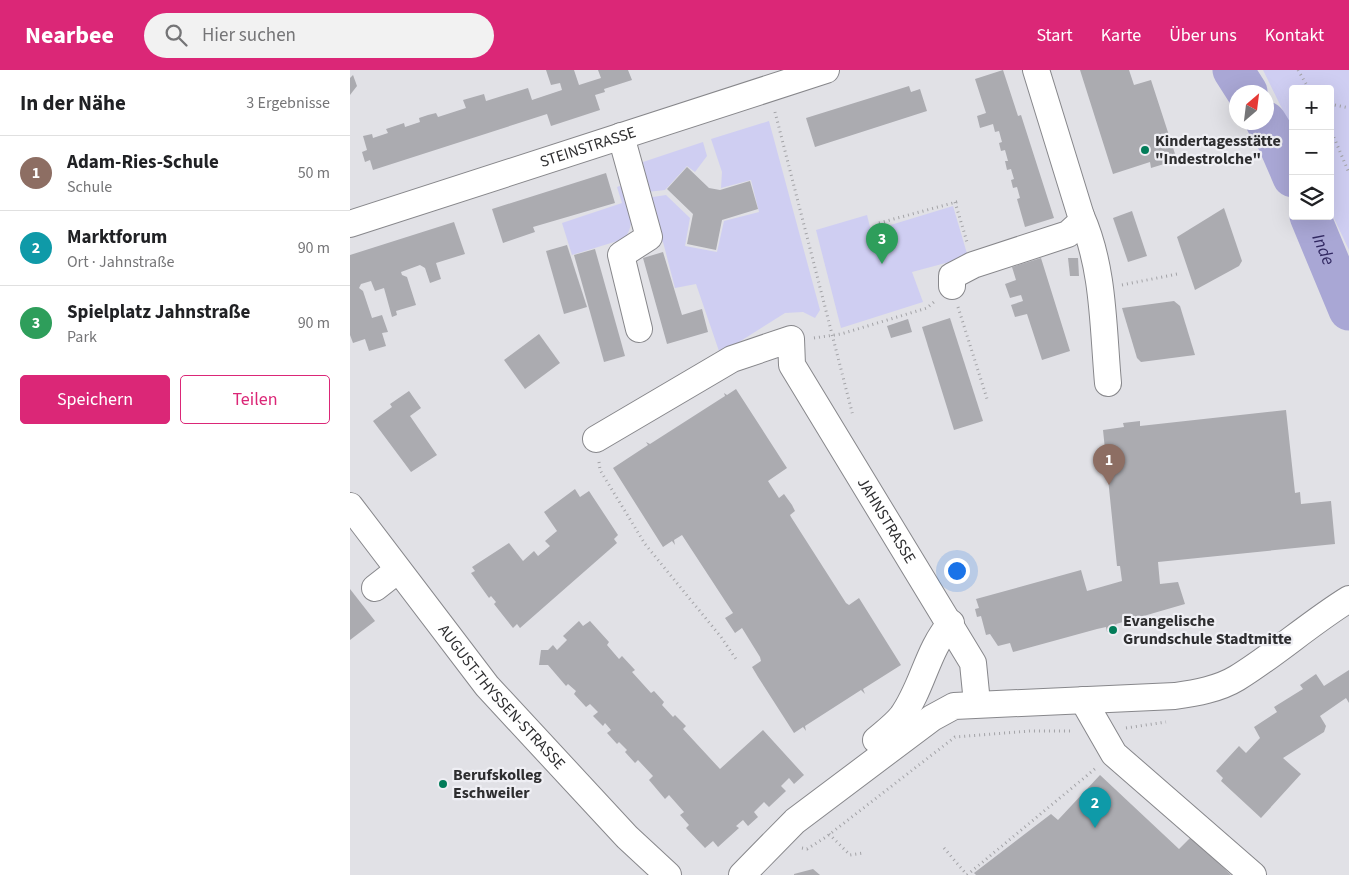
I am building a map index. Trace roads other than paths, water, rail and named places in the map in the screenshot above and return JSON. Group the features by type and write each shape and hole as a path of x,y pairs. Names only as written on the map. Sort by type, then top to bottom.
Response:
{"street":[{"name":"STEINSTRASSE","path":"350,224 826,70"},
{"path":"1036,70 1082,216 1091,238 1099,290 1108,383"},
{"path":"621,136 648,237 621,255 639,329"},
{"path":"952,286 952,276 973,265 1068,234 1080,224 1082,216"},
{"name":"JAHNSTRASSE","path":"596,440 732,359 791,340 792,365 951,623 973,663 977,704"},
{"name":"AUGUST-THYSSEN-STRASSE","path":"350,506 488,686 627,837 668,875"},
{"path":"375,588 398,570"},
{"path":"742,875 774,841 840,786 932,718 954,706 1175,696 1205,691 1236,679 1318,618 1349,599"},
{"path":"840,786 863,751 902,717 926,670 938,637 951,623"},
{"path":"1083,700 1114,754 1253,875"}],"waterway":[{"name":"Inde","path":"1233,70 1243,85"},
{"name":"Inde","path":"1271,130 1292,175"},
{"name":"Inde","path":"1312,220 1349,310"}],"place":[{"name":"Kindertagesstätte \"Indestrolche\"","path":"1145,150"},
{"name":"Spielplatz Jahnstraße","path":"882,264"},
{"name":"Adam-Ries-Schule","path":"1109,485"},
{"name":"Evangelische Grundschule Stadtmitte","path":"1113,630"},
{"name":"Berufskolleg Eschweiler","path":"443,784"},
{"name":"Marktforum","path":"1095,828"}]}
